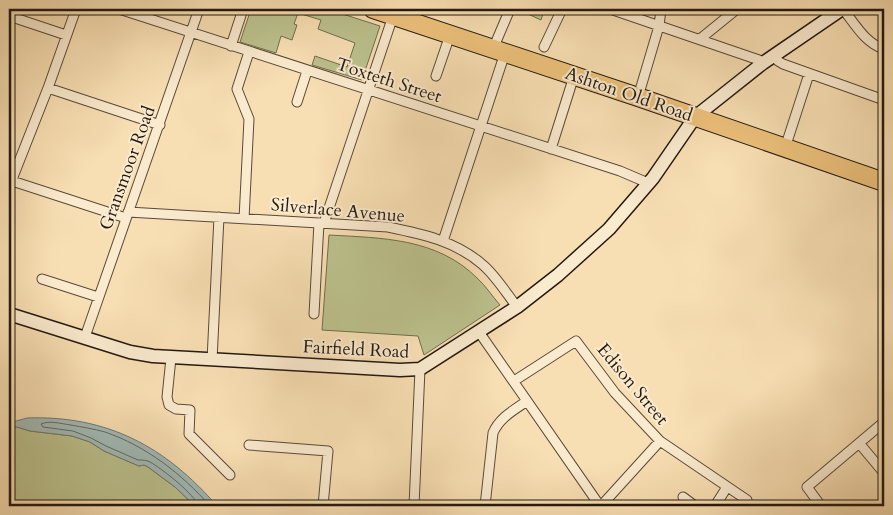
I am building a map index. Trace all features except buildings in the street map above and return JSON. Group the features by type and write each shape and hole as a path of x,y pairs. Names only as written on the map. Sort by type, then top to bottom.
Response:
{"highway":[{"name":"Ashton Old Road","path":"373,9 638,97 884,182"}],"street":[{"path":"10,183 48,88 76,9"},
{"name":"Toxteth Street","path":"122,9 307,71 620,170 648,183"},
{"name":"Gransmoor Road","path":"85,338 199,9"},
{"path":"231,46 243,9"},
{"path":"443,241 481,127 510,9"},
{"path":"544,47 562,9"},
{"path":"610,9 700,39 763,63"},
{"path":"638,97 659,26 661,9"},
{"path":"700,39 737,9"},
{"path":"842,9 866,39 877,47 884,49"},
{"name":"Fairfield Road","path":"9,314 130,352 170,358 400,370 420,369 479,332 558,275 609,229 648,183 695,117 763,63 842,9"},
{"path":"9,16 66,35"},
{"path":"314,314 322,223 393,16"},
{"path":"436,76 450,35"},
{"path":"244,219 250,119 237,90 249,52"},
{"path":"774,55 781,63 884,100"},
{"path":"297,102 307,71"},
{"path":"785,148 810,74"},
{"path":"551,149 574,76"},
{"path":"48,88 160,125"},
{"name":"Silverlace Avenue","path":"10,183 127,215 219,217 388,227 428,235 455,245 484,265 517,306"},
{"path":"212,360 219,217"},
{"path":"42,278 98,297"},
{"path":"479,332 600,506 660,441"},
{"name":"Edison Street","path":"514,381 576,341 615,393 660,441 747,500"},
{"path":"170,358 167,397 169,405 176,409 190,410 189,434 230,475"},
{"path":"414,506 420,369"},
{"path":"485,506 495,428 502,419 528,401"},
{"path":"821,506 807,487 884,422"},
{"path":"859,443 884,473"},
{"path":"249,445 328,452 322,506"},
{"path":"715,506 727,487"},
{"path":"683,496 696,506"}],"green space":[{"path":"251,9 327,9 380,26 362,80 312,65 315,56 347,67 355,43 318,29 321,20 298,13 294,24 297,25 292,40 281,36 276,53 240,42"},
{"path":"517,9 554,9 552,14 544,11 541,20"},
{"path":"329,235 389,239 427,248 461,265 483,284 500,305 424,355 418,336 322,330"},
{"path":"17,427 30,431 72,436 90,442 104,451 139,466 144,465 175,487 195,506 9,506 9,428"}],"water":[{"path":"27,418 56,418 83,422 109,429 133,439 156,451 177,467 217,506 195,506 175,487 148,467 144,465 139,466 104,451 90,442 72,436 30,431 17,427 9,428 9,423"}]}
